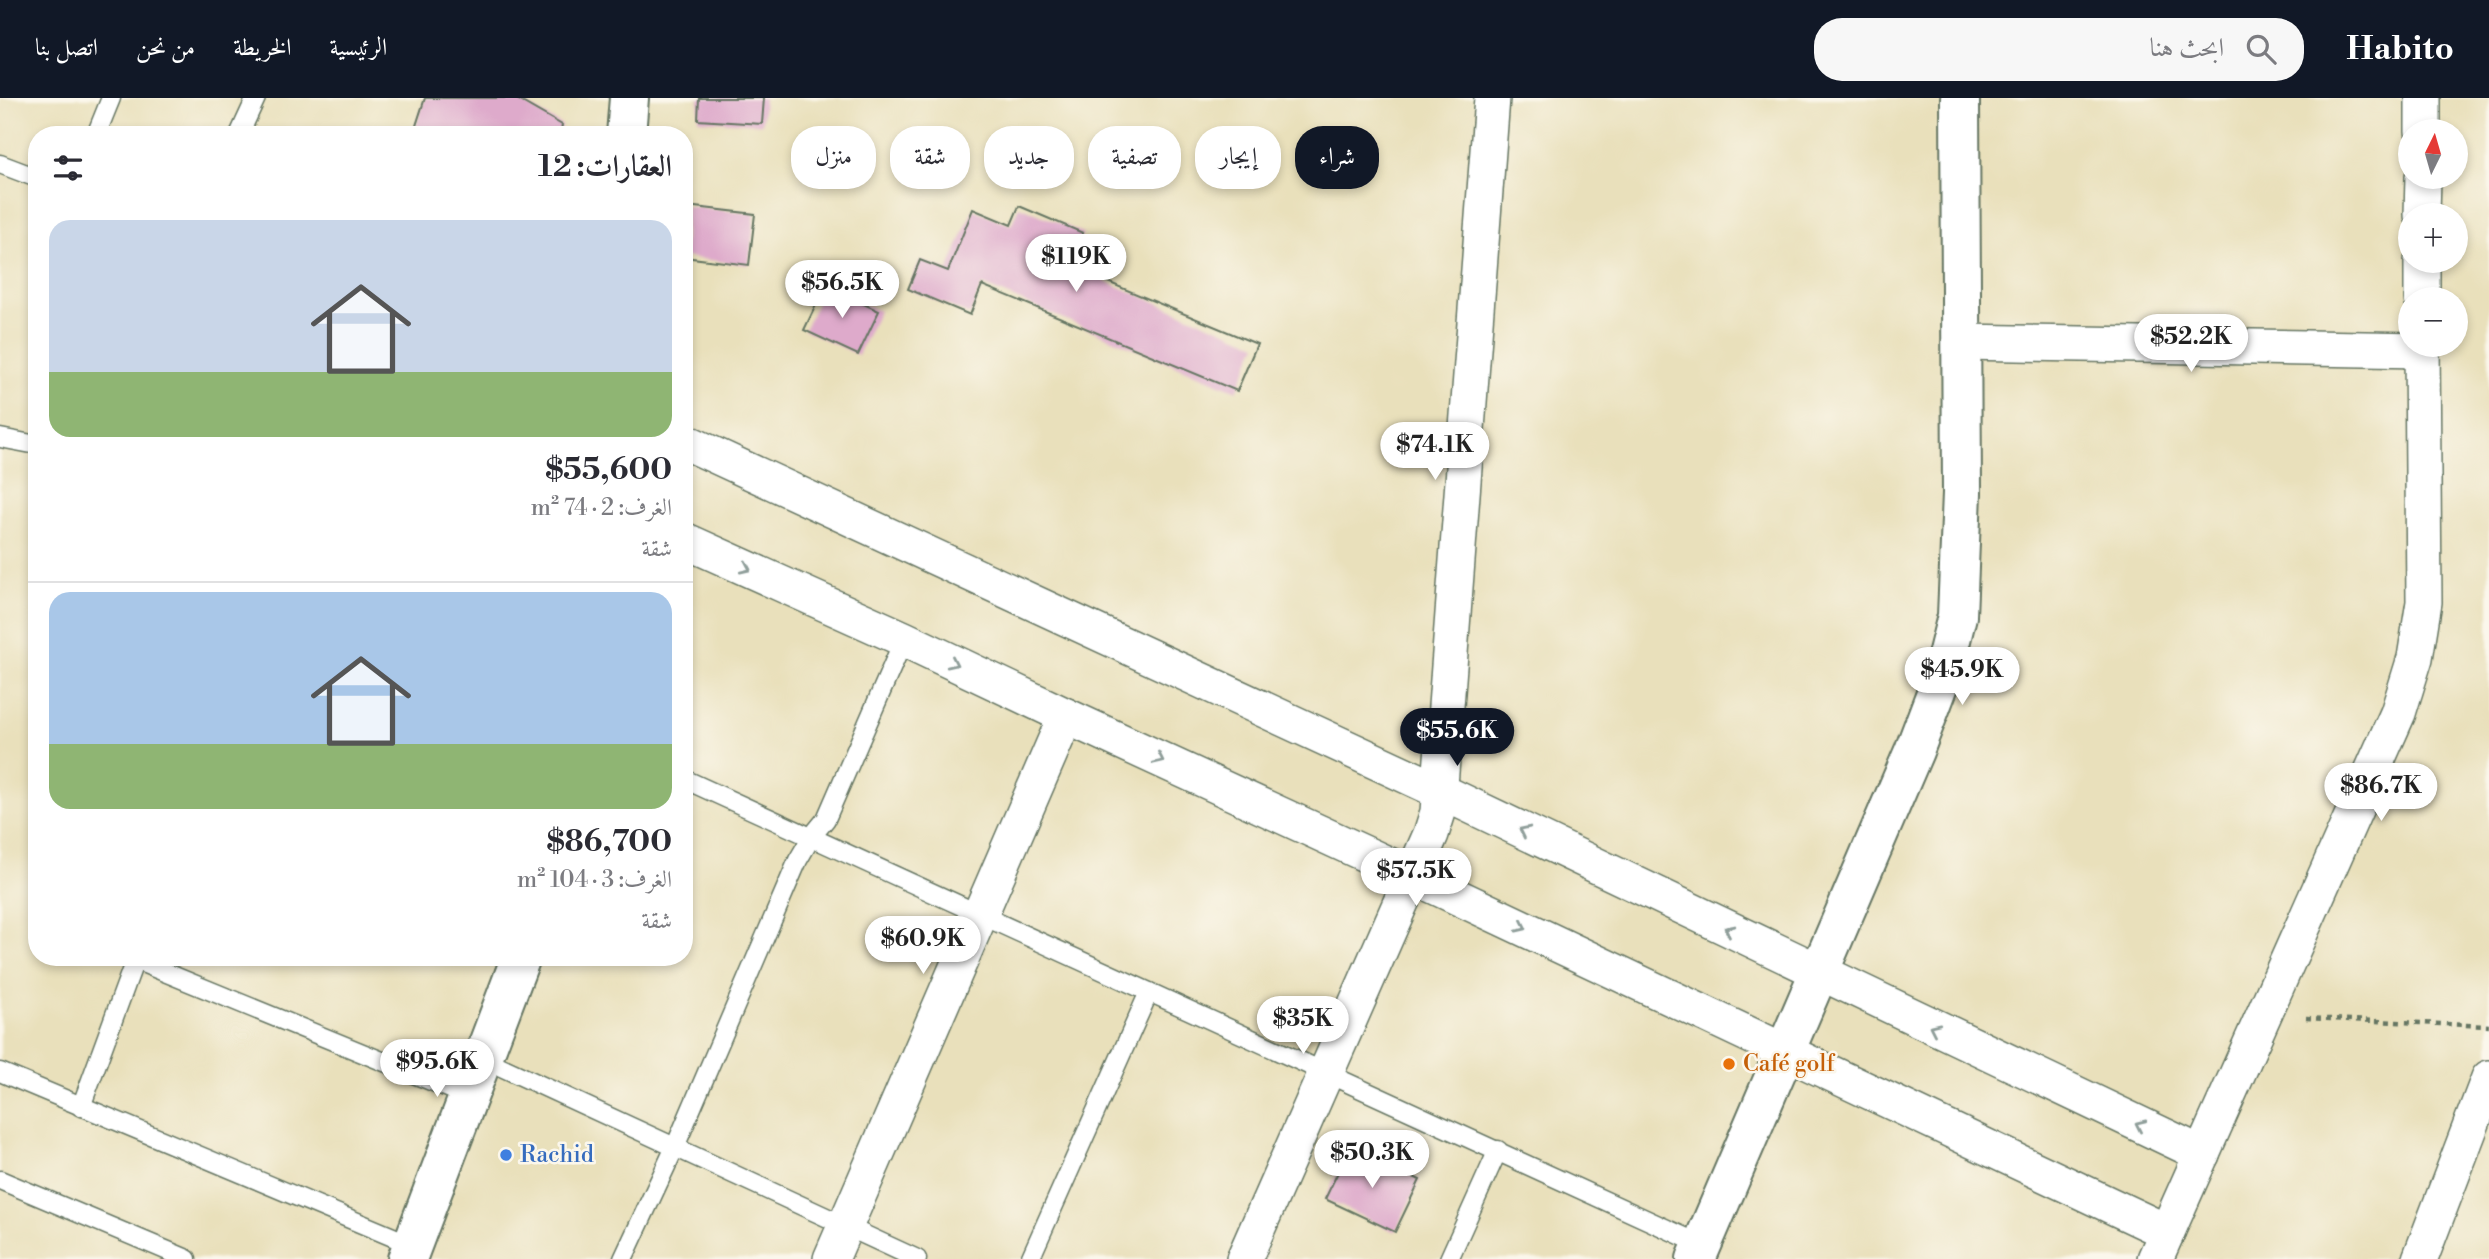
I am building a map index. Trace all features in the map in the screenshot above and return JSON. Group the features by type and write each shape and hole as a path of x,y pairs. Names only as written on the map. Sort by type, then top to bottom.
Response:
{"street":[{"path":"627,126 629,98"},
{"path":"1244,1259 1413,876 1438,812 1492,98"},
{"path":"1699,1252 1914,751 1941,680 1957,616 1962,494 1960,98"},
{"path":"2423,98 2423,119"},
{"path":"1962,342 2398,348"},
{"path":"693,544 904,639 1784,1050 2161,1246 2398,713 2415,658 2424,602 2422,357"},
{"path":"693,445 1440,791 2202,1154"},
{"path":"831,1259 1066,716"},
{"path":"410,1252 518,966"},
{"path":"2420,1259 2489,1078"}],"lane":[{"path":"100,126 111,98"},
{"path":"243,126 256,98"},
{"path":"0,164 28,175"},
{"path":"0,439 28,444"},
{"path":"623,1259 675,1147 798,860 826,819 904,639"},
{"path":"693,783 1498,1150 1699,1252"},
{"path":"80,1107 133,966"},
{"path":"174,966 470,1097"},
{"path":"1030,1259 1149,992"},
{"path":"484,1059 917,1259"},
{"path":"0,1072 410,1252"},
{"path":"1449,1259 1498,1150"},
{"path":"0,1180 187,1259"}],"path":[{"path":"2263,1016 2489,1027"}],"building":[{"path":"425,98 515,98 562,125 562,126 416,126"},
{"path":"699,98 764,98 762,124 698,120"},
{"path":"1019,206 1083,233 1069,266 1257,344 1237,391 982,285 970,315 908,289 920,260 948,271 973,209 1011,225"},
{"path":"693,207 755,214 749,265 693,258"},
{"path":"825,286 879,311 858,355 804,330"},
{"path":"1350,1147 1420,1180 1395,1232 1325,1199"}],"place":[{"name":"Café golf","path":"1729,1064"},
{"name":"Rachid","path":"506,1155"}]}
